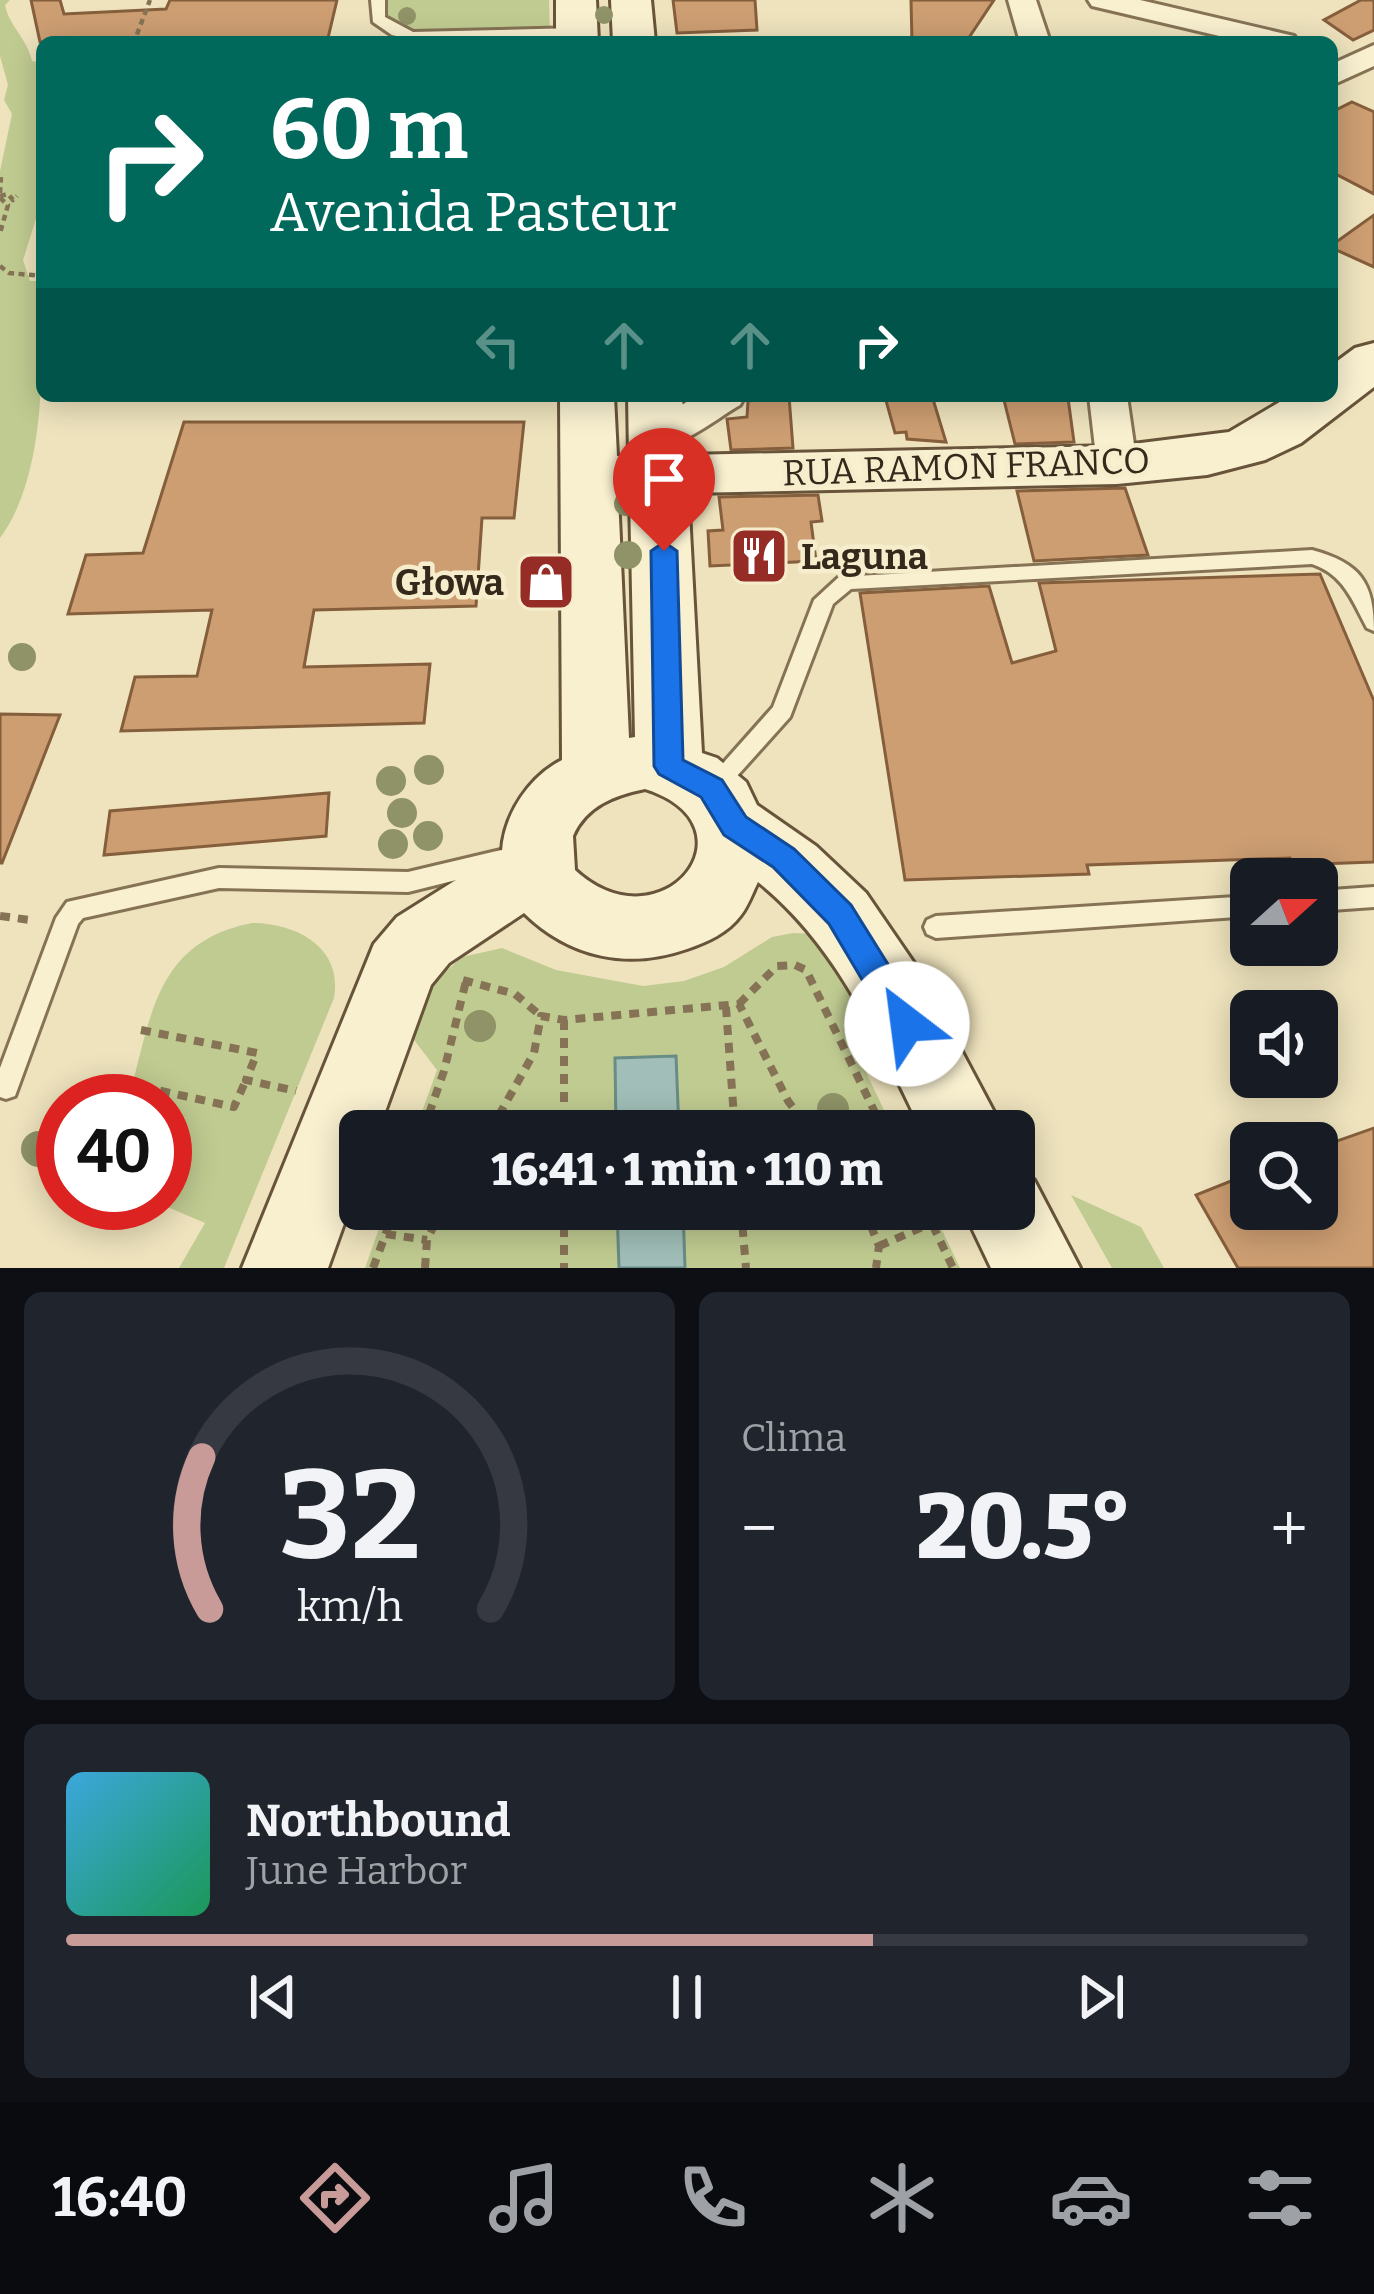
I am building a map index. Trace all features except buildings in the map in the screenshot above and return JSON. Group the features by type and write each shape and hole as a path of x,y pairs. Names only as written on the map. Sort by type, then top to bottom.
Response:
{"street":[{"path":"631,0 634,36"},
{"path":"1022,0 1033,36"},
{"path":"1102,0 1257,36"},
{"path":"1222,28 1240,0"},
{"name":"RUA RAMON FRANCO","path":"1338,387 1374,360"},
{"path":"587,402 596,770"},
{"path":"716,402 657,436 705,794 736,855 726,883 705,906 676,922 642,930 606,926 575,913 552,892 537,858 538,831 559,794 596,770 620,764 705,794 784,858 840,914 888,989 953,1110"},
{"path":"1109,402 1117,465"},
{"name":"RUA RAMON FRANCO","path":"590,476 657,436 1117,465 1245,447 1281,430 1318,402"},
{"path":"285,1268 433,974 423,940 537,858"},
{"path":"987,1230 1037,1268"}],"lane":[{"path":"378,0 378,19 413,36 576,25"},
{"path":"705,794 782,711 824,600 846,582 1312,557 1340,566 1353,577 1374,622"},
{"path":"6,1087 68,918 76,909 243,875 408,882 537,858"},
{"path":"1338,900 1374,897"},
{"path":"936,927 1230,906"}],"path":[{"path":"137,36 150,0"},
{"path":"0,233 8,205 0,196 1,177"},
{"path":"0,196 8,194 13,200 17,196"},
{"path":"0,266 10,273 36,275"},
{"path":"0,916 30,920"},
{"path":"430,1110 444,1071 433,974 515,994 541,1016 564,1020 739,1004 776,966 791,962 806,970 874,1110"},
{"path":"739,1004 795,1110"},
{"path":"726,1007 733,1110"},
{"path":"502,1110 534,1053 541,1016"},
{"path":"564,1020 564,1110"},
{"path":"141,1030 257,1053 234,1106 192,1097"},
{"path":"246,1080 305,1093"},
{"path":"374,1268 387,1230"},
{"path":"425,1268 432,1230"},
{"path":"564,1230 564,1268"},
{"path":"743,1230 746,1268"},
{"path":"873,1230 879,1246 876,1268"},
{"path":"879,1246 927,1230"},
{"path":"953,1268 965,1230"},
{"path":"386,1234 427,1240"}],"green space":[{"path":"0,0 10,0 5,5 10,19 36,62 36,219 23,260 30,281 36,281 40,402 27,481 0,538 0,171 12,114 4,100 8,85 0,56"},
{"path":"379,0 549,0 550,33 413,36 386,27"},
{"path":"252,923 300,933 324,952 331,965 334,998 224,1268 179,1268 205,1223 192,1217 192,1074 135,1074 162,988 195,947"},
{"path":"817,934 874,1013 843,1024 884,1110 423,1110 437,1070 411,1036 430,986 462,957 502,948 556,970 643,986 684,981 724,967 772,937"},
{"path":"1071,1195 1141,1227 1164,1268 1112,1268"},
{"path":"379,1230 942,1230 960,1268 365,1268"}],"water":[{"path":"676,1056 678,1110 616,1110 615,1058"},
{"path":"618,1230 684,1230 685,1268 619,1268"}],"place":[{"name":"Laguna","path":"759,556"},
{"name":"Głowa","path":"546,582"}],"route":[{"path":"664,551 669,766 711,788 735,826 784,858 840,914 907,1024"}]}
